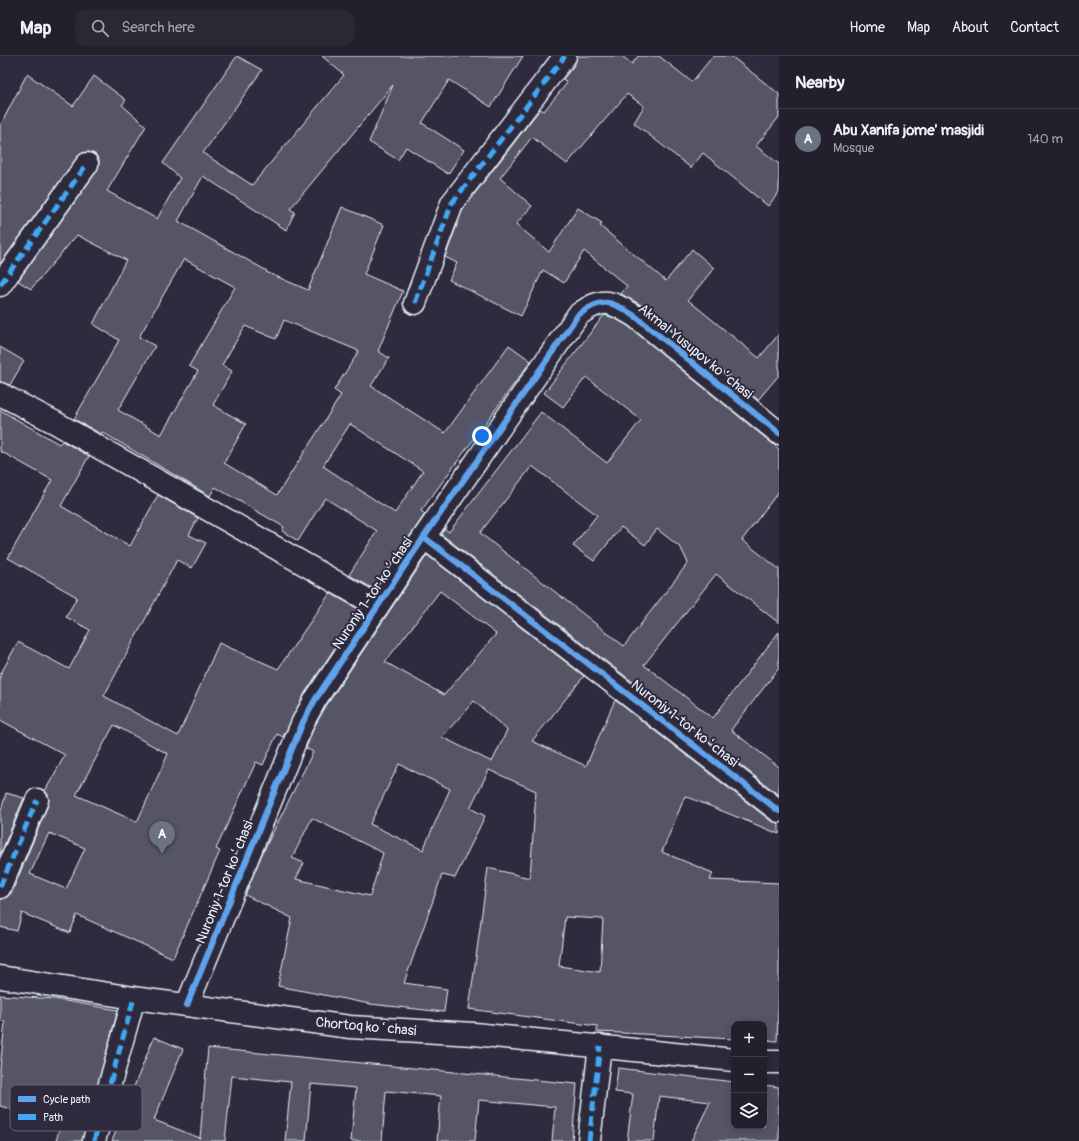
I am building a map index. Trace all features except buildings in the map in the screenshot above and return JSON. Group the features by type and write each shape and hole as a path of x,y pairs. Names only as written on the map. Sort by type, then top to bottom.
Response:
{"street":[{"path":"415,303 452,203 565,56"},
{"path":"0,285 87,164"},
{"name":"Akmal Yusupov koʻchasi","path":"424,537 578,315 593,304 611,302 635,316 779,433"},
{"path":"0,394 56,423 378,606"},
{"name":"Nuroniy 1-tor koʻchasi","path":"187,1005 303,722 315,700 424,537 779,811"},
{"path":"0,887 37,800"},
{"name":"Chortoq koʻchasi","path":"0,978 134,998 350,1027 474,1034 731,1060"},
{"path":"110,1085 134,998"},
{"path":"589,1141 600,1046"},
{"path":"767,1062 779,1062"},
{"path":"94,1141 97,1131"}],"marked path":[{"path":"415,303 452,203 565,56"},
{"path":"0,285 87,164"},
{"path":"0,887 37,800"},
{"path":"110,1085 134,998"},
{"path":"589,1141 600,1046"},
{"path":"94,1141 97,1131"}],"cycle path":[{"path":"424,537 578,315 594,305 601,303 613,304 635,316 779,433"},
{"path":"187,1005 303,722 315,700 424,537 779,811"}],"place":[{"name":"Abu Xanifa jome' masjidi","path":"162,854"}]}
